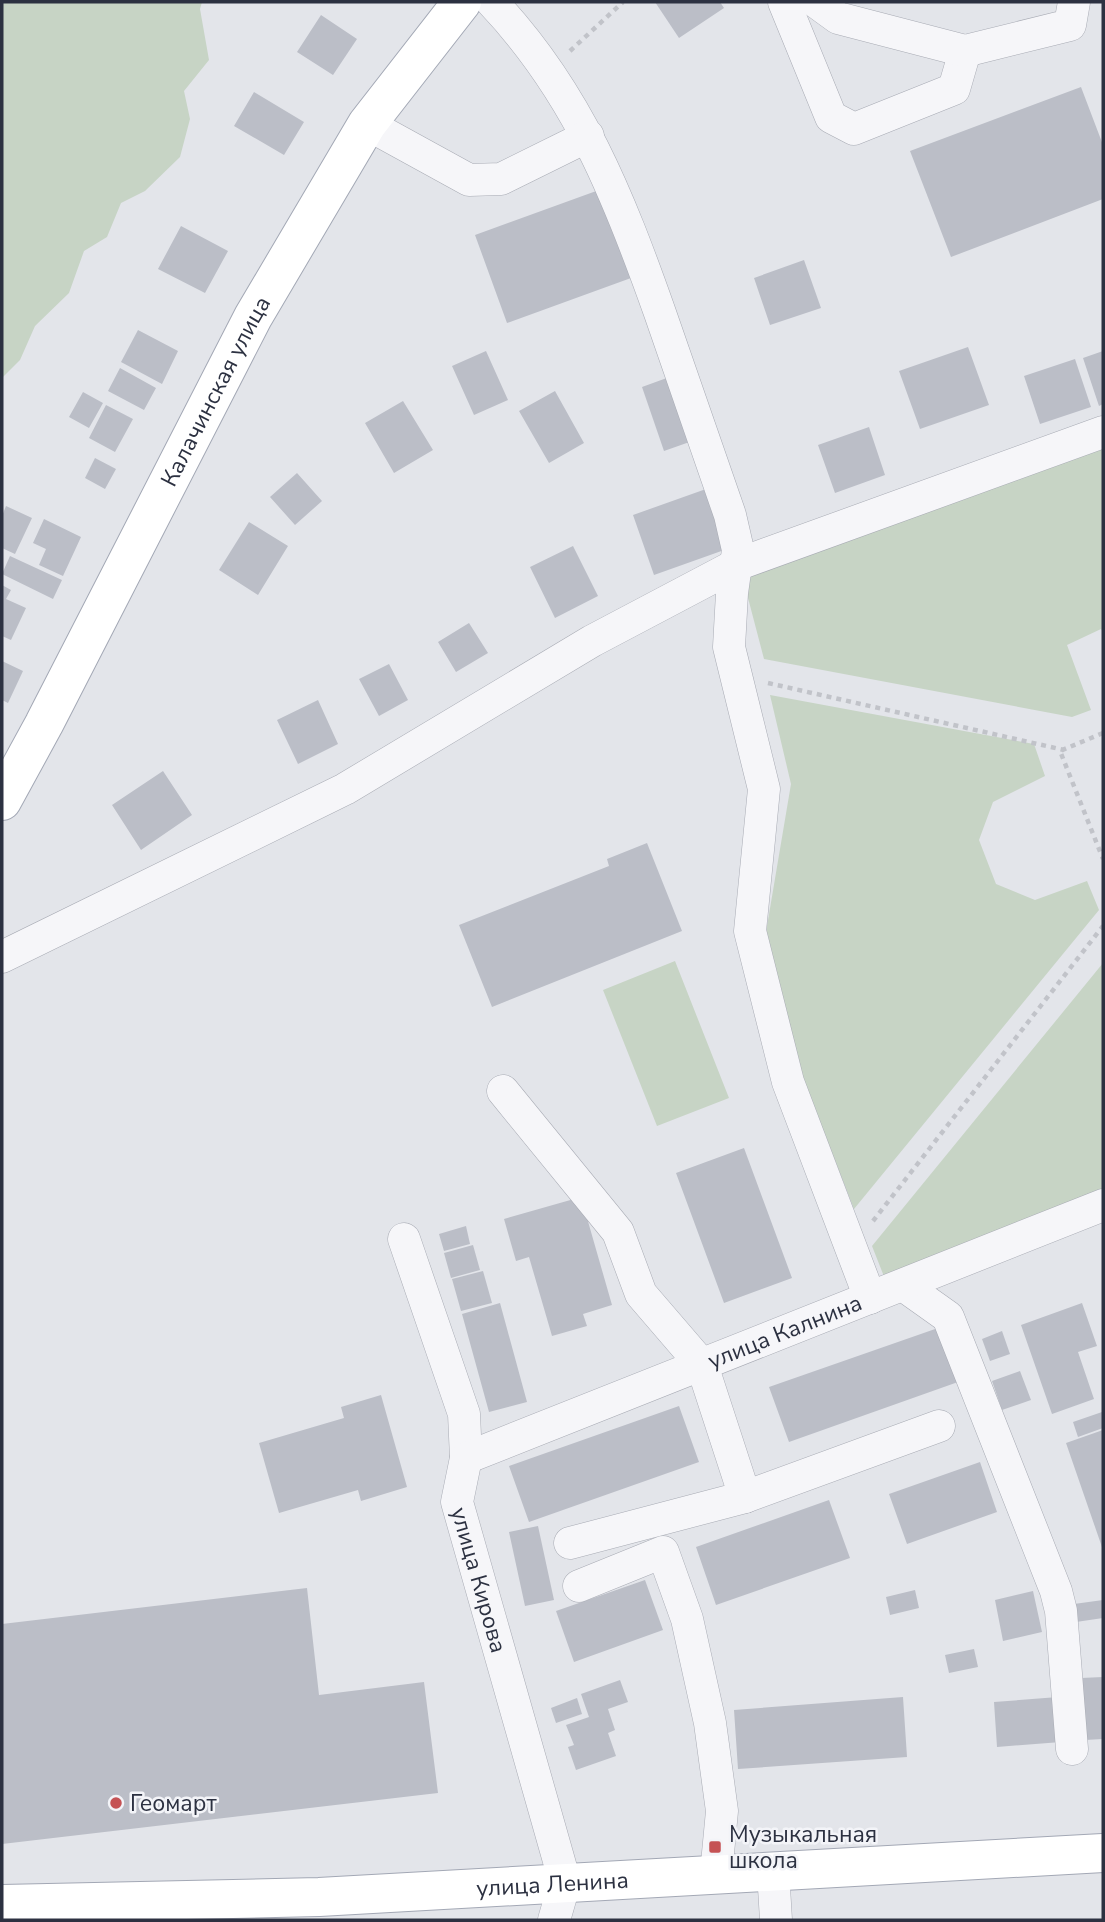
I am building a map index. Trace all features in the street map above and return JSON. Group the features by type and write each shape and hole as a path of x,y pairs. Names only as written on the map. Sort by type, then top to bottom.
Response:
{"main road":[{"name":"Калачинская улица","path":"2,801 253,317 367,124 462,2"},
{"name":"улица Ленина","path":"2,1904 320,1909 565,1882 1103,1853"}],"street":[{"path":"492,2 520,32 549,70 588,136 609,179 634,238 730,515 738,550 729,648 764,789 750,931 788,1083 870,1298"},
{"path":"784,2 831,117 854,129 954,89 965,51"},
{"path":"816,2 838,18 965,51 1070,25 1074,2"},
{"path":"367,124 469,180 501,179 588,136"},
{"path":"2,957 345,789 592,641 736,565 1103,432"},
{"path":"503,1091 618,1232 641,1294 702,1365 745,1497"},
{"name":"улица Калнина","path":"467,1458 1103,1206"},
{"name":"улица Кирова","path":"404,1240 464,1414 467,1458 457,1502 565,1882"},
{"path":"903,1285 948,1317 1056,1591 1061,1611 1072,1749"},
{"path":"570,1543 745,1497 939,1426"},
{"path":"579,1586 663,1552 687,1619 710,1723 722,1811 716,1874"},
{"path":"772,1871 776,1920"},
{"path":"554,1920 565,1882"}],"path":[{"path":"549,70 623,2"},
{"path":"736,676 1064,750"},
{"path":"1103,733 1060,751 1103,859"},
{"path":"851,1249 1103,926"}],"green space":[{"path":"2,2 202,2 200,9 209,60 184,91 190,119 180,157 145,191 121,203 107,237 84,251 69,293 35,326 20,360 2,378"},
{"path":"1103,447 1103,632 1101,629 1067,645 1091,710 1072,717 764,659 742,575"},
{"path":"770,695 1034,744 1045,776 993,802 979,840 996,884 1035,900 1087,881 1099,910 854,1209 805,1084 766,932 791,784"},
{"path":"675,961 729,1098 657,1126 603,990"},
{"path":"1103,963 1103,1190 885,1279 872,1246"}],"building":[{"path":"655,2 720,2 724,8 679,38"},
{"path":"321,15 357,39 333,75 297,52"},
{"path":"1081,87 1103,145 1103,199 951,257 910,151"},
{"path":"254,92 304,122 284,155 234,126"},
{"path":"599,190 631,278 507,323 475,235"},
{"path":"181,226 228,251 205,293 158,269"},
{"path":"804,260 821,308 770,325 754,278"},
{"path":"138,330 178,351 162,384 121,362"},
{"path":"968,347 989,405 920,429 899,371"},
{"path":"486,351 508,400 474,415 452,366"},
{"path":"1103,351 1103,404 1099,406 1083,358"},
{"path":"1075,359 1091,407 1040,424 1024,376"},
{"path":"120,368 156,388 144,410 108,391"},
{"path":"675,375 698,439 664,451 642,387"},
{"path":"555,391 584,443 549,463 519,411"},
{"path":"83,392 103,403 89,428 69,417"},
{"path":"403,401 433,450 394,473 365,423"},
{"path":"106,405 133,419 115,452 89,438"},
{"path":"869,427 885,475 835,493 818,445"},
{"path":"95,458 116,469 105,489 85,478"},
{"path":"297,473 322,501 295,525 270,497"},
{"path":"706,489 727,549 654,575 633,515"},
{"path":"6,506 32,518 15,554 2,548 2,516"},
{"path":"44,519 81,537 63,576 39,565 46,549 33,543"},
{"path":"249,522 288,546 258,595 219,570"},
{"path":"573,546 598,596 555,618 530,567"},
{"path":"10,556 62,580 53,599 2,574"},
{"path":"2,585 11,590 6,599 26,608 11,640 2,636"},
{"path":"469,623 488,653 456,672 438,642"},
{"path":"2,661 23,671 8,703 2,700"},
{"path":"389,664 408,700 379,716 359,679"},
{"path":"318,700 338,744 298,764 277,720"},
{"path":"163,771 192,815 141,850 112,805"},
{"path":"647,843 682,931 492,1007 459,925 609,866 607,859"},
{"path":"744,1148 792,1278 724,1303 676,1173"},
{"path":"581,1197 612,1305 583,1314 587,1326 552,1336 529,1257 516,1261 504,1219"},
{"path":"466,1226 470,1244 444,1251 439,1234"},
{"path":"473,1245 480,1270 451,1278 444,1253"},
{"path":"483,1271 492,1303 461,1311 452,1279"},
{"path":"500,1303 527,1402 489,1412 462,1314"},
{"path":"1082,1303 1097,1346 1078,1352 1094,1399 1052,1414 1021,1325"},
{"path":"938,1328 958,1382 789,1442 769,1387"},
{"path":"1002,1331 1010,1354 990,1361 982,1339"},
{"path":"1020,1371 1031,1400 1002,1410 992,1381"},
{"path":"381,1395 407,1487 361,1501 358,1490 279,1513 259,1443 344,1418 341,1407"},
{"path":"679,1406 699,1462 529,1522 509,1466"},
{"path":"1102,1412 1103,1428 1078,1437 1073,1422"},
{"path":"1103,1430 1103,1550 1066,1443"},
{"path":"980,1462 997,1512 907,1544 889,1494"},
{"path":"829,1500 850,1558 716,1605 696,1547"},
{"path":"538,1526 554,1600 525,1606 509,1532"},
{"path":"645,1580 663,1630 574,1662 556,1611"},
{"path":"307,1588 319,1695 424,1682 438,1793 2,1844 2,1624"},
{"path":"915,1590 919,1608 890,1615 886,1597"},
{"path":"1033,1591 1042,1632 1003,1641 995,1600"},
{"path":"1103,1600 1103,1618 1076,1622 1074,1604"},
{"path":"974,1649 978,1667 949,1673 945,1655"},
{"path":"1103,1677 1103,1739 1085,1740 1081,1678"},
{"path":"620,1680 628,1702 608,1709 615,1730 608,1733 616,1756 576,1770 568,1747 574,1745 566,1725 589,1717 581,1694"},
{"path":"903,1697 907,1757 738,1769 734,1710"},
{"path":"1058,1697 1061,1742 997,1747 994,1702"},
{"path":"577,1698 582,1714 556,1723 551,1708"}],"place":[{"name":"Геомарт","path":"116,1803"},
{"name":"Музыкальная школа","path":"715,1847"}]}
